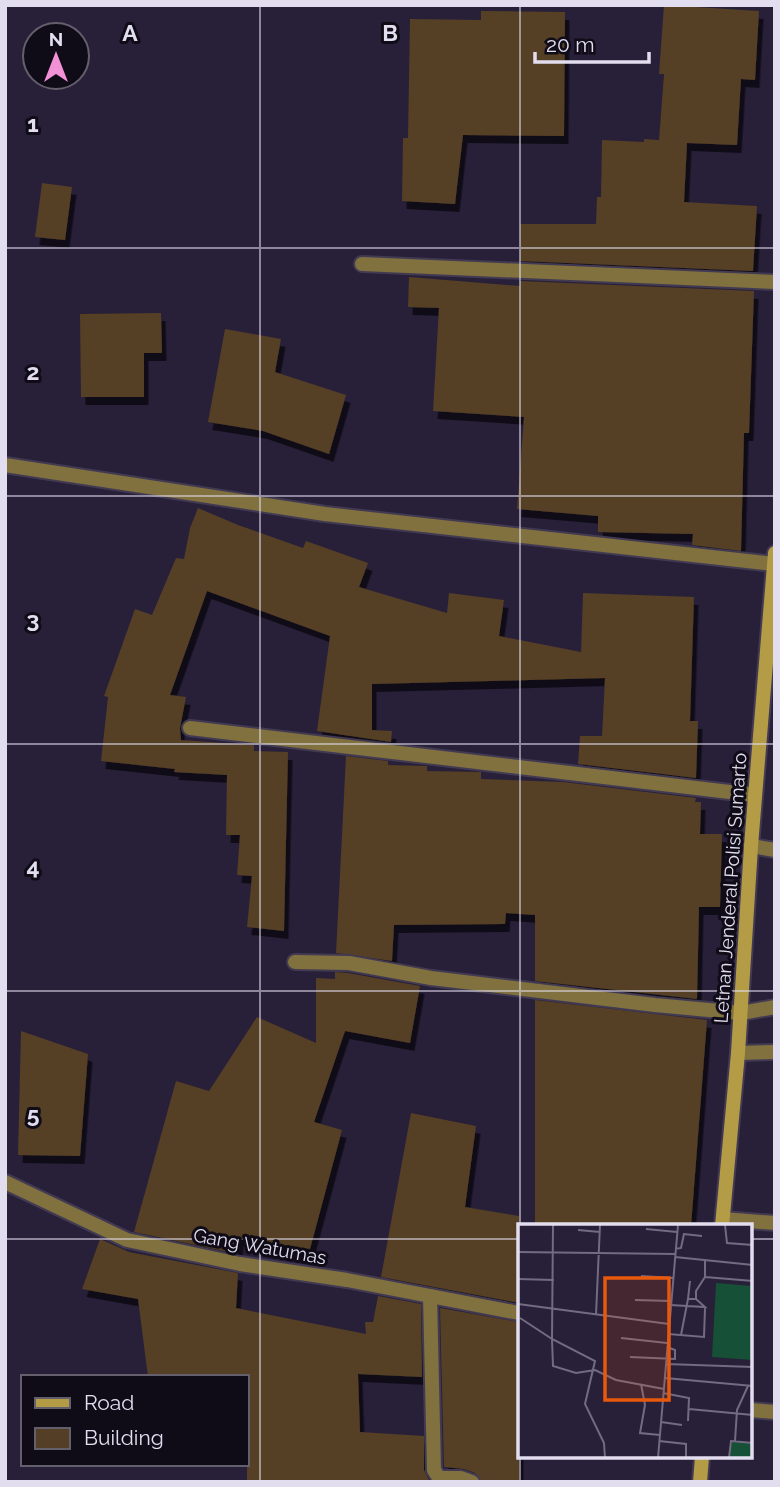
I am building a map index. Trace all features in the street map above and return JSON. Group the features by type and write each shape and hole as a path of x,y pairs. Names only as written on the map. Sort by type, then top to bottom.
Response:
{"street":[{"path":"362,264 775,282"},
{"path":"5,465 325,514 774,558"},
{"name":"Letnan Jenderal Polisi Sumarto","path":"723,1222 741,1013 755,795 770,688 774,558"},
{"path":"190,728 755,795"},
{"path":"751,846 775,849"},
{"path":"295,962 349,963 443,980 655,1005 741,1013 775,1007"},
{"path":"738,1053 775,1052"},
{"name":"Gang Watumas","path":"5,1182 127,1240 240,1264 518,1313"},
{"path":"723,1222 775,1223"},
{"path":"430,1296 434,1470 439,1478 461,1478 472,1482"},
{"path":"752,1409 775,1412"},
{"path":"700,1482 702,1459"}],"building":[{"path":"664,5 759,11 755,80 741,79 737,145 687,143 684,202 757,206 753,271 520,261 520,224 596,224 597,197 601,197 602,140 659,140 664,74 659,74"},
{"path":"481,11 565,12 564,136 463,135 455,204 402,201 403,138 408,138 410,19 481,20"},
{"path":"42,183 72,187 65,240 35,237"},
{"path":"409,277 520,286 520,281 754,291 749,433 744,433 741,551 692,545 693,534 598,532 598,516 517,509 524,417 433,411 439,308 408,307"},
{"path":"161,313 162,353 144,353 144,397 81,397 80,314"},
{"path":"225,329 281,339 275,372 346,395 329,454 263,431 208,422"},
{"path":"198,508 303,548 306,541 368,563 359,587 447,613 449,593 504,600 499,636 581,652 583,593 694,597 690,721 698,721 696,778 578,764 580,736 602,736 605,678 372,684 372,730 392,731 391,742 317,731 330,636 207,591 170,695 186,697 180,728 181,740 254,745 254,751 288,752 284,931 247,927 252,876 237,875 240,835 226,835 227,775 174,772 175,769 101,761 108,697 104,696 135,609 152,615 176,558 184,559 190,528"},
{"path":"346,756 388,761 388,765 427,766 427,771 481,772 481,779 563,782 696,798 695,802 701,802 700,834 722,834 720,907 699,907 697,999 535,981 535,915 506,913 505,924 394,925 392,961 336,953"},
{"path":"335,972 420,986 410,1043 345,1031 314,1122 342,1130 310,1249 239,1238 238,1254 134,1232 176,1081 209,1091 257,1017 316,1043 316,978 335,979"},
{"path":"535,1000 707,1020 691,1224 535,1224"},
{"path":"21,1031 88,1054 80,1156 18,1155"},
{"path":"411,1113 476,1126 465,1207 519,1216 518,1303 381,1277"},
{"path":"100,1239 129,1252 238,1273 236,1308 366,1334 365,1322 373,1322 378,1296 421,1304 422,1377 358,1374 360,1432 424,1436 424,1470 430,1482 247,1482 248,1375 148,1375 138,1299 82,1289"},
{"path":"440,1308 518,1322 519,1482 481,1482 475,1473 444,1467"}]}
